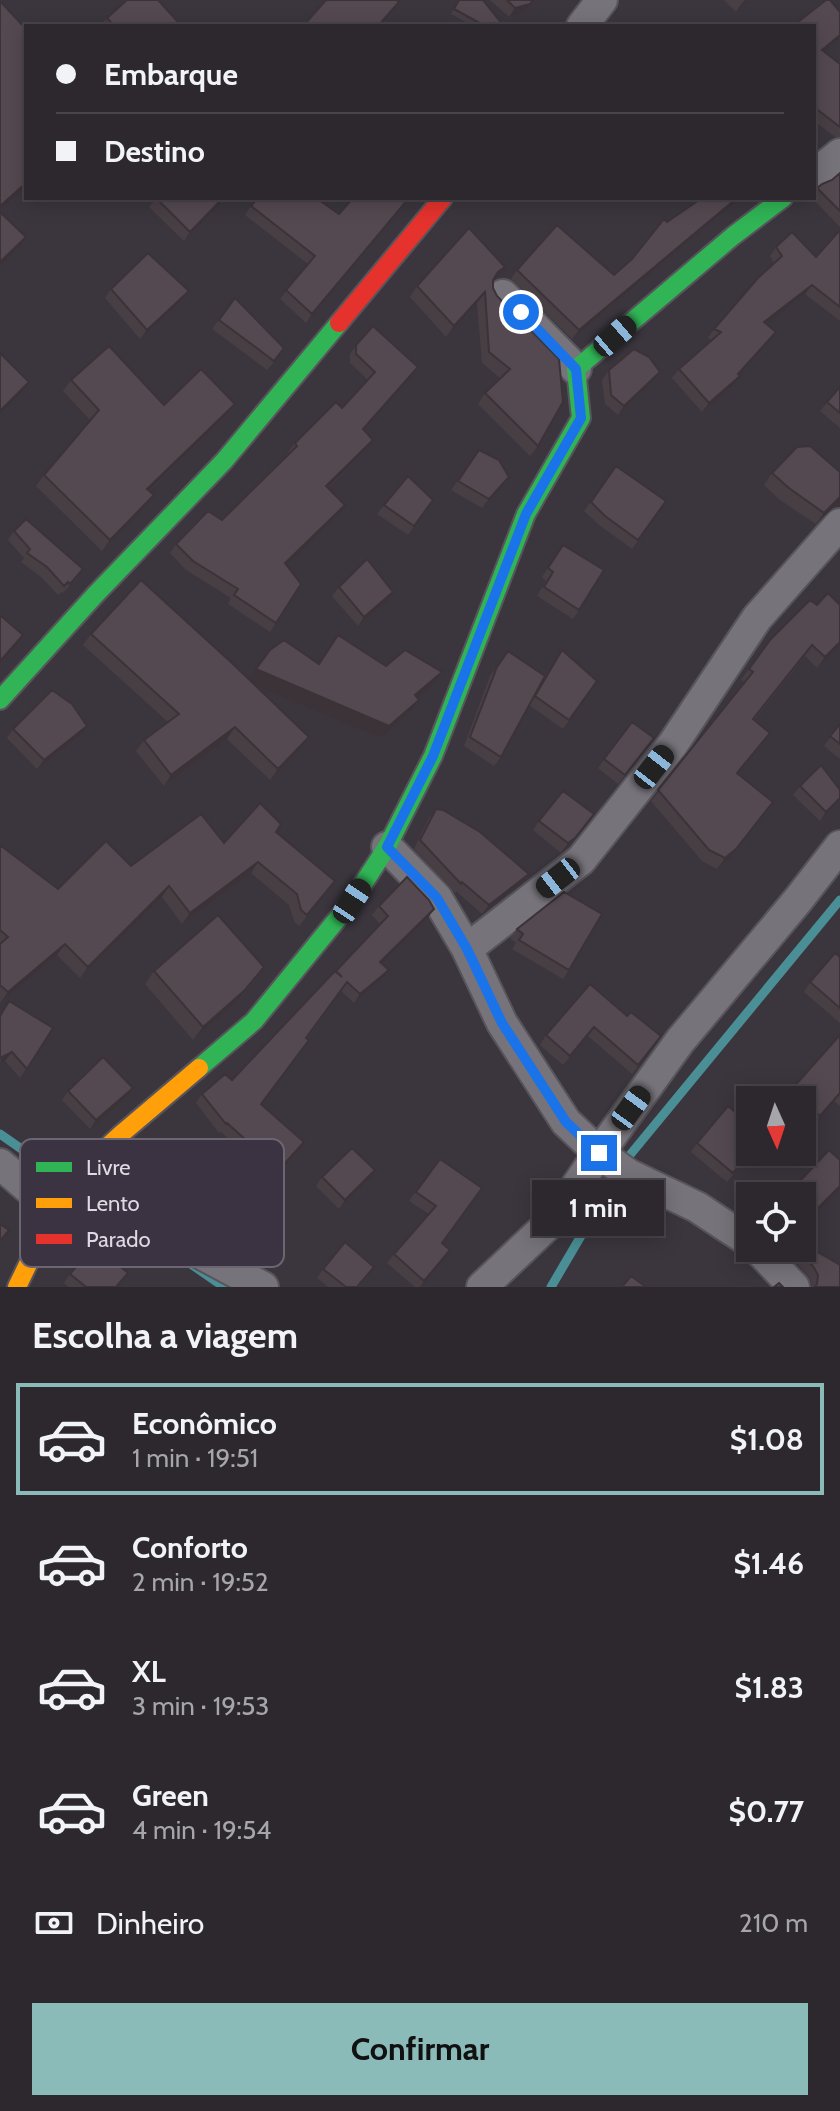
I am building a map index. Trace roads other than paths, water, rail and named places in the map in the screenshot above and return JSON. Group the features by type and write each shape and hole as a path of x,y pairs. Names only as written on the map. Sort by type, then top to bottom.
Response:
{"street":[{"path":"584,24 602,0"},
{"path":"816,173 840,154"},
{"path":"0,700 95,595 224,461 441,200"},
{"path":"576,369 733,236 780,200"},
{"path":"116,1139 254,1021 352,901 387,847 433,756 526,514 581,418 576,369 503,295"},
{"path":"467,949 581,860 673,744 757,618 840,524"},
{"path":"482,1287 613,1163 680,1041 840,846"},
{"path":"387,847 437,898 467,949 502,1023 566,1122 613,1163 697,1207 736,1233"},
{"path":"0,1164 20,1177"},
{"path":"770,1262 794,1287"},
{"path":"17,1287 27,1267"},
{"path":"226,1267 263,1287"}],"waterway":[{"path":"551,1287 625,1161 840,900"},
{"path":"0,1134 20,1148"},
{"path":"195,1267 224,1287"}]}
